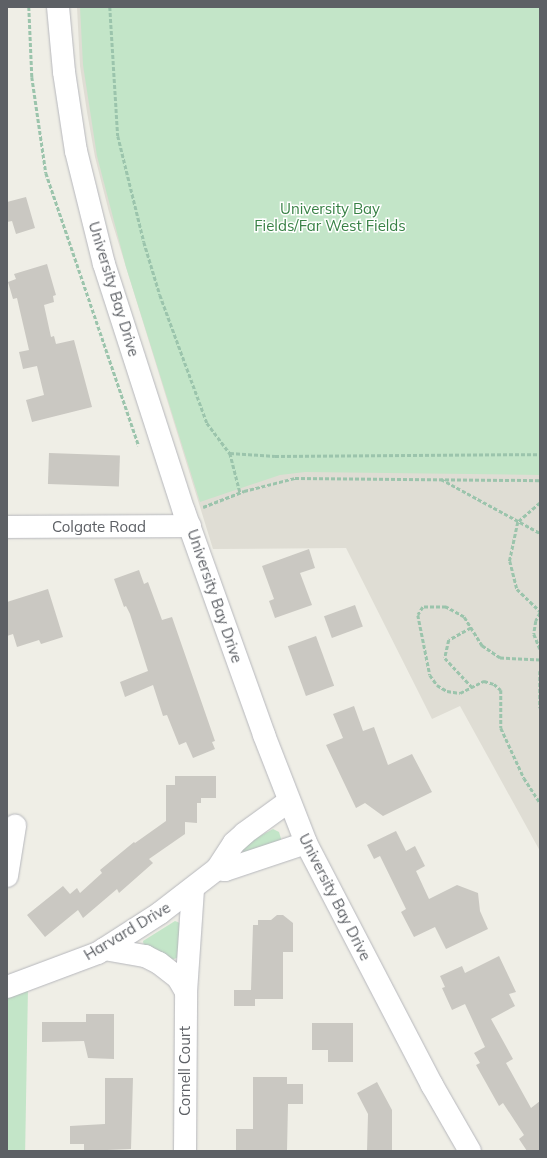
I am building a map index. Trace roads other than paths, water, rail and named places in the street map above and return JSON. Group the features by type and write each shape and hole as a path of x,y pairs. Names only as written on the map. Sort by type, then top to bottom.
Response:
{"street":[{"name":"University Bay Drive","path":"58,7 64,72 76,151 100,249 187,519 289,801 306,843 432,1085 470,1151"},
{"name":"Colgate Road","path":"7,526 187,519"},
{"name":"Harvard Drive","path":"7,987 104,949 193,890 217,869 234,844 289,801"},
{"path":"7,876 15,826"},
{"path":"217,869 235,867 306,843"},
{"name":"Cornell Court","path":"185,1151 186,992 193,890"},
{"path":"104,949 145,956 159,963 178,978 186,992"}],"park label":[{"name":"University Bay Fields/Far West Fields","path":"330,216"}]}
